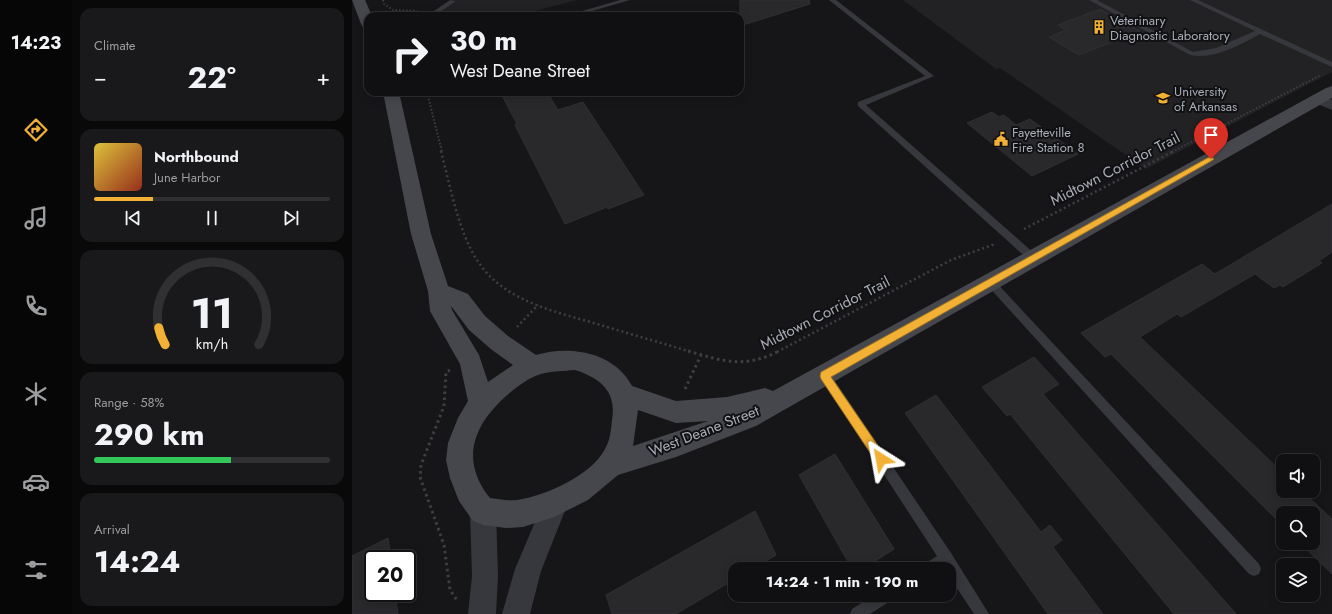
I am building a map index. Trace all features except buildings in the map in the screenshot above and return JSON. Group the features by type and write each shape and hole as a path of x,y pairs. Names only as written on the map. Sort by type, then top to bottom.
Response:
{"street":[{"path":"358,0 364,14"},
{"path":"392,96 421,234 439,291 441,311 471,362 481,403"},
{"name":"West Deane Street","path":"610,465 676,445 747,418 825,376 1033,258 1328,99"},
{"path":"439,291 460,300 477,323 500,343 533,366"},
{"path":"482,614 485,576 483,511 472,497 462,476 459,452 466,426 481,403 502,384 533,366 551,362 574,360 596,366 613,377 624,394 627,415 622,440 610,465 585,487 556,503 515,514 483,511"},
{"name":"West Deane Street","path":"624,394 676,412 727,408 795,392"},
{"path":"516,614 528,569 541,542 556,503"}],"lane":[{"path":"436,12 453,0"},
{"path":"583,12 627,0"},
{"path":"832,0 930,76 861,104 1033,258"},
{"path":"1092,0 1192,54 1207,54 1237,43 1260,31"},
{"path":"1193,0 1332,65"},
{"path":"990,282 1254,569"},
{"path":"825,376 982,614"},
{"path":"940,562 946,558"},
{"path":"856,614 876,602"}],"path":[{"path":"383,0 384,4 388,8 404,11 425,9 453,0"},
{"name":"Midtown Corridor Trail","path":"428,96 445,164 463,229 470,248 485,271 498,283 520,297 547,309 722,361 740,363 767,357 951,260 992,246 1325,72"},
{"path":"446,372 444,406 421,465 420,477 444,545 450,590 459,602"}],"shaded area":[{"path":"453,0 577,0 531,12 436,12"},
{"name":"University of Arkansas","path":"903,0 1332,0 1332,72 1146,169 1000,68 996,69"}],"place":[{"name":"Veterinary Diagnostic Laboratory","path":"1099,27"},
{"name":"University of Arkansas","path":"1163,98"},
{"name":"Fayetteville Fire Station 8","path":"1001,139"}],"route":[{"path":"881,459 825,376 915,324 1211,159"}]}
